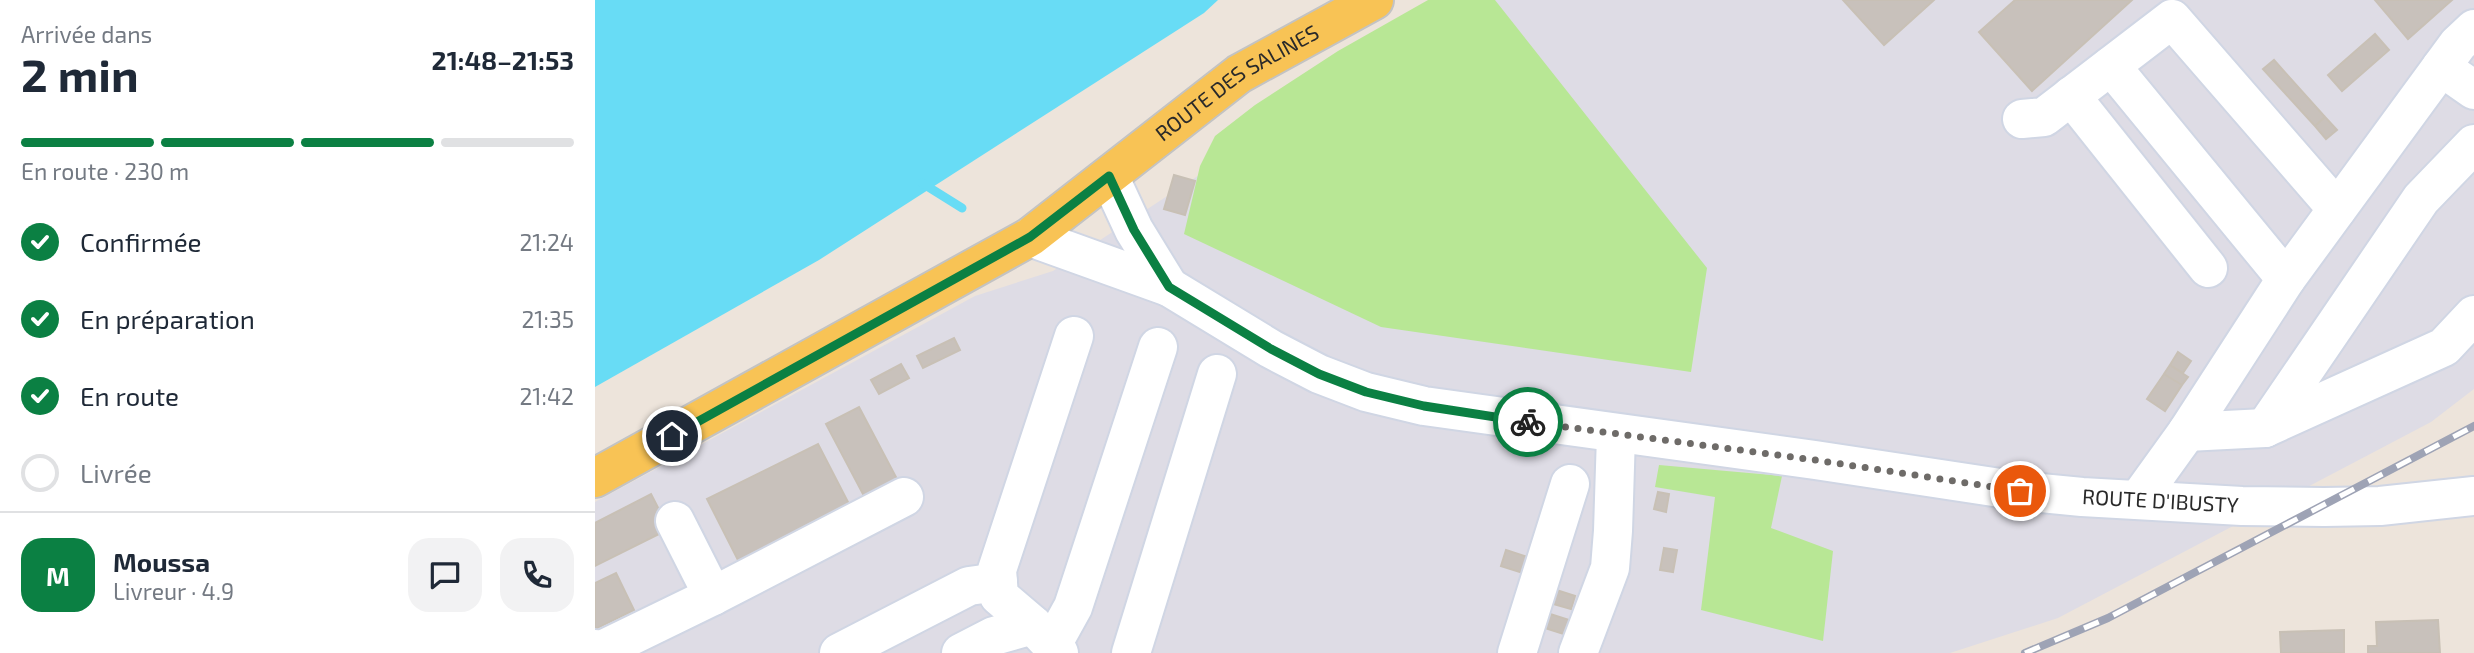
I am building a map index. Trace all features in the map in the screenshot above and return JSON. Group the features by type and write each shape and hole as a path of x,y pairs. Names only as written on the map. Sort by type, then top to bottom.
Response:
{"main road":[{"name":"ROUTE DES SALINES","path":"595,478 1030,237 1239,74 1374,0"}],"street":[{"path":"2022,119 2044,117 2172,19 2337,209"},
{"path":"2139,500 2187,432 2286,279 2458,44 2474,29"},
{"path":"2111,66 2286,279"},
{"path":"2441,67 2474,90"},
{"path":"2071,96 2208,268"},
{"path":"2265,428 2421,199 2474,144"},
{"path":"1109,176 1134,230 1169,287"},
{"name":"ROUTE D'IBUSTY","path":"1030,237 1169,287 1271,349 1319,374 1366,392 1424,406 2020,491 2242,506 2323,507 2380,506 2474,496"},
{"path":"2187,432 2265,428 2444,347 2474,315"},
{"path":"1048,641 999,596 997,570 1074,336"},
{"path":"1048,641 1073,607 1158,347"},
{"path":"1131,653 1217,374"},
{"path":"1578,653 1610,568 1616,435"},
{"path":"1517,653 1570,484"},
{"path":"595,649 600,651 713,596 904,497"},
{"path":"675,521 713,596"},
{"path":"839,653 969,586 998,582"},
{"path":"961,653 994,636 1048,641"}],"shaded area":[{"path":"1466,0 2474,0 2474,389 2431,422 2058,618 1950,653 595,653 595,502 975,296 1053,271"}],"green space":[{"path":"1428,0 1495,0 1707,268 1691,372 1381,327 1184,234 1200,166 1215,136 1255,105 1338,51"},
{"path":"1659,465 1782,476 1771,528 1833,551 1823,641 1701,610 1715,497 1655,487"}],"water":[{"path":"595,0 1218,0 1204,13 819,260 595,387"}],"building":[{"path":"1843,0 1934,0 1884,45"},
{"path":"2015,0 2132,0 2032,91 1979,32"},
{"path":"2375,0 2452,0 2408,39"},
{"path":"2375,34 2389,50 2342,91 2328,75"},
{"path":"2274,60 2325,117 2315,126 2263,69"},
{"path":"2325,117 2337,130 2326,139 2315,126"},
{"path":"1174,175 1195,181 1185,215 1164,209"},
{"path":"954,338 960,350 923,368 917,356"},
{"path":"2178,352 2191,361 2183,373 2170,365"},
{"path":"901,364 909,378 879,394 871,380"},
{"path":"2170,365 2188,377 2182,385 2164,374"},
{"path":"2164,374 2182,385 2165,411 2147,399"},
{"path":"859,407 897,479 864,496 826,424"},
{"path":"818,444 849,504 813,521 819,532 743,570 707,499"},
{"path":"1658,492 1669,494 1666,512 1654,509"},
{"path":"651,494 669,529 595,566 595,523"},
{"path":"1664,548 1677,550 1673,572 1660,570"},
{"path":"1506,550 1534,559 1529,575 1501,566"},
{"path":"616,573 634,610 595,629 595,583"},
{"path":"1547,587 1575,596 1571,609 1543,601"},
{"path":"1547,613 1575,622 1570,636 1542,627"},
{"path":"2438,620 2440,653 2368,653 2368,646 2377,646 2376,622"},
{"path":"2344,630 2344,653 2281,653 2280,632"}],"waterway":[{"path":"922,183 962,208"}],"railway":[{"path":"2025,653 2108,618 2474,426"}],"way so far":[{"path":"1528,422 1815,460 2020,491"}],"route":[{"path":"672,436 1030,237 1109,176 1134,230 1169,287 1271,349 1319,374 1366,392 1424,406 1528,422"}]}
